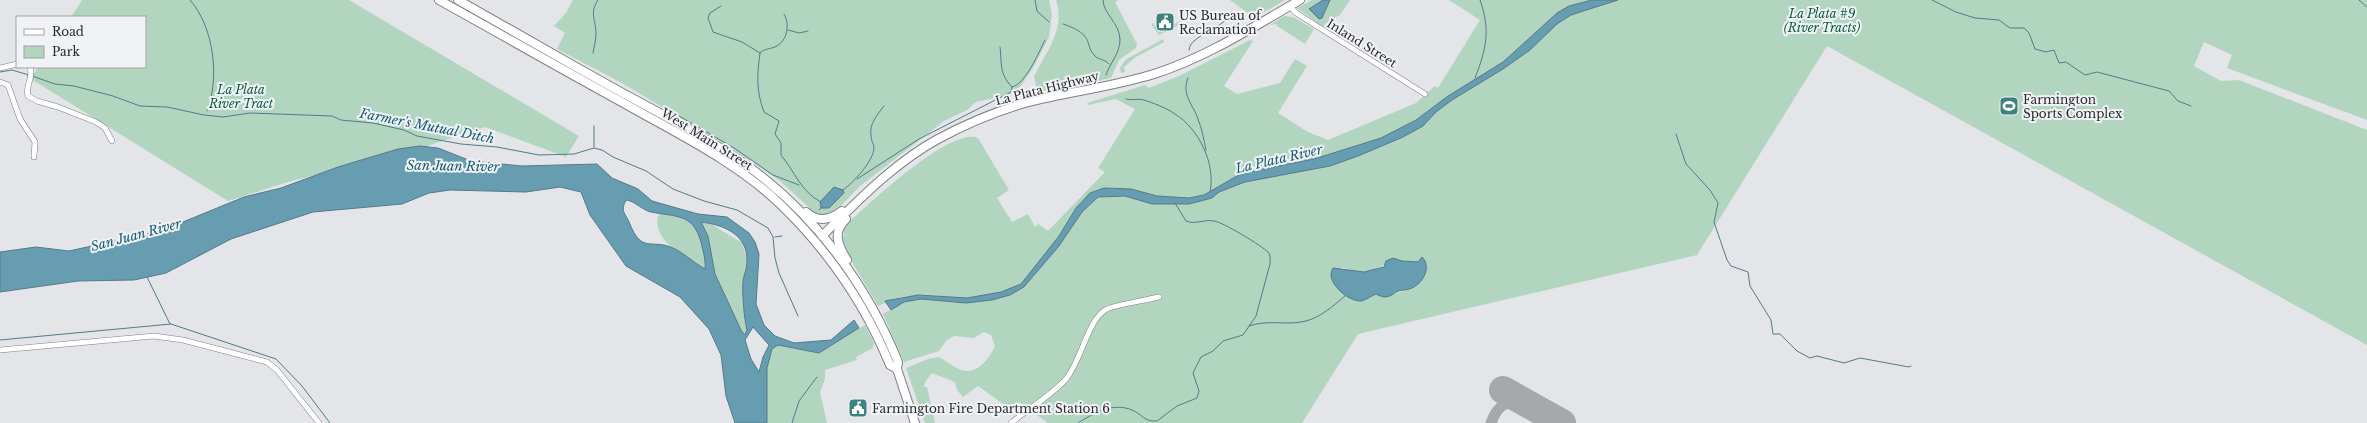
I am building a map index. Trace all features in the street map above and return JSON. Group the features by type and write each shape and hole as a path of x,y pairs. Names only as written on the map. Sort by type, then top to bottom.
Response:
{"highway":[{"name":"West Main Street","path":"439,0 672,130 729,165 766,191 814,239 837,270 868,316 890,365 897,369"},
{"name":"West Main Street","path":"458,0 721,148 773,186 822,236 850,271 869,302 890,340 898,362 897,369 915,423"},
{"name":"La Plata Highway","path":"822,236 866,194 912,155 937,139 974,121 1026,103 1119,84 1172,68 1215,48 1293,2"},
{"path":"773,186 781,190 812,217 821,220 838,215 858,195 866,194 864,201 842,223 837,238 840,249 870,296 869,302"},
{"path":"766,191 772,194 808,229 822,236 825,249 834,260 837,270"}],"street":[{"name":"Inland Street","path":"1293,2 1296,13 1425,94"},
{"path":"0,68 16,64"},
{"path":"30,68 32,72 27,92 28,96 37,101 58,107 96,122 105,128 112,141"},
{"path":"0,82 8,85 20,119 35,142 34,157"},
{"path":"1011,423 1065,380 1082,352 1091,326 1105,309 1159,297"},
{"path":"0,350 154,336 183,340 267,362 277,370 319,423"}],"green space":[{"name":"La Plata River Tract","path":"82,0 349,0 579,136 566,157 485,127 424,147 288,182 228,201 31,79 37,68 146,68 146,16 72,16"},
{"path":"573,0 1049,0 1052,14 1049,37 1033,68 1020,87 1008,95 976,102 967,110 944,121 859,187 835,212 824,215 815,213 779,180 725,144 620,82 557,49 565,33 554,26 566,13"},
{"path":"1056,0 1118,0 1115,2 1137,44 1136,48 1119,60 1111,78 1040,93 1037,91 1034,76 1049,49 1057,30 1058,10"},
{"path":"1230,0 1285,0 1256,17 1252,16"},
{"path":"1312,0 1350,0 1340,15 1330,20 1323,27 1297,8"},
{"path":"1449,0 1592,0 1569,6 1557,13 1503,62 1448,96 1416,120 1381,138 1314,159 1242,173 1204,195 1189,198 1157,196 1131,189 1105,188 1076,208 1059,236 1021,284 1001,292 967,298 918,295 898,298 878,306 843,247 842,237 845,234 842,229 845,225 848,225 848,223 873,200 911,169 949,144 966,137 978,138 1009,190 997,198 1012,222 1028,214 1035,227 1038,224 1048,231 1105,172 1098,168 1135,109 1116,99 1088,105 1087,103 1145,85 1149,88 1181,75 1250,40 1253,41 1224,86 1237,94 1280,83 1295,59 1307,66 1278,113 1308,132 1328,140 1416,103 1435,86 1438,88 1480,20"},
{"name":"La Plata #9 (River Tracts)","path":"1618,0 2367,0 2367,120 2227,68 2232,55 2204,42 2194,66 2221,81 2239,80 2367,130 2367,345 1827,46 1697,255 1358,334 1302,423 1048,423 1019,402 1011,410 978,386 963,397 957,390 955,382 932,373 925,382 924,387 927,387 935,423 925,423 906,368 928,359 939,357 962,370 974,370 984,363 995,346 991,335 984,332 974,338 954,336 946,341 939,351 904,362 883,314 904,302 921,299 966,303 1003,297 1024,288 1059,246 1082,212 1098,197 1125,196 1152,204 1189,204 1212,198 1219,192 1245,182 1330,166 1403,137 1423,126 1436,112 1452,100 1503,69 1530,50 1557,24 1571,15","holes":["1393,258 1402,261 1418,262 1412,289 1390,295 1376,294 1362,301 1341,267 1355,271 1368,271 1381,267"]},
{"path":"1284,16 1293,17 1314,29 1305,44 1276,24 1270,25"},
{"path":"1180,21 1181,24 1159,35 1151,24 1153,23 1159,32"},
{"path":"1163,39 1164,42 1136,57 1124,67 1125,72 1121,73 1120,68 1125,60"},
{"path":"662,213 683,219 691,224 697,231 704,248 705,270 672,248 665,241 660,234 658,225 658,216"},
{"path":"701,222 711,224 742,243 747,260 743,291 747,330 745,335 741,330 715,274 708,236"},
{"path":"865,325 874,343 873,348 856,357 857,360 825,370 825,379 820,392 827,423 767,423 767,368 772,349 777,345 819,353"}],"water":[{"path":"1323,0 1330,0 1322,18 1319,19 1309,9"},
{"path":"1592,0 1618,0 1571,15 1557,24 1530,50 1503,69 1452,100 1436,112 1423,126 1403,137 1330,166 1245,182 1219,192 1212,198 1189,204 1152,204 1125,196 1098,197 1082,212 1059,246 1024,287 1010,295 992,300 966,303 921,299 904,302 891,310 885,301 918,295 967,298 1001,292 1021,284 1059,236 1076,208 1090,193 1104,188 1131,189 1157,196 1189,198 1204,195 1242,173 1314,159 1381,138 1416,120 1448,96 1503,62 1557,13 1569,6"},
{"name":"San Juan River","path":"420,146 438,148 471,161 522,166 597,164 612,178 638,189 652,201 698,214 727,217 749,233 755,242 759,254 756,304 764,325 775,336 794,343 831,340 854,320 859,328 819,353 778,345 772,349 767,368 767,423 735,423 726,396 721,355 709,329 680,297 626,266 590,215 581,192 560,187 526,192 450,190 429,193 402,204 313,212 231,239 166,273 134,280 78,281 0,292 0,252 36,247 69,251 161,231 244,197 281,188 338,167 398,149","holes":["626,200 648,211 675,216 688,221 698,233 705,259 705,269 673,248 659,244 648,244 638,239 623,209","701,222 710,223 726,229 739,238 744,245 747,262 743,281 744,312 747,330 745,335 741,330 715,274 708,236","753,327 769,345 763,357 759,372 751,359 745,340"]},
{"path":"834,187 843,190 844,193 829,208 821,208 820,202"},
{"path":"1422,257 1426,265 1423,279 1416,286 1410,289 1398,291 1385,297 1376,294 1361,301 1350,298 1339,290 1332,279 1331,273 1333,268 1364,272 1384,267 1386,261 1393,258 1402,261 1418,262"}],"waterway":[{"path":"190,0 205,24 212,53 214,68 213,84 207,111"},
{"path":"593,53 596,34 593,13 598,0"},
{"path":"1035,0 1037,11 1049,22"},
{"path":"1103,0 1106,10 1115,24 1120,40 1117,54 1106,75"},
{"path":"1475,78 1486,40 1485,21 1480,0"},
{"path":"1932,0 1956,12 1975,18 1999,20 2010,28 2024,28 2029,33 2035,49 2046,52 2054,50 2059,63 2066,62 2085,75 2097,72 2169,91 2178,101 2191,106"},
{"path":"2359,0 2367,7"},
{"path":"721,6 710,13 708,18 713,32 742,42 760,53"},
{"path":"1189,50 1195,40 1223,23 1231,12"},
{"path":"784,14 787,23 787,32 783,41 775,47 760,53 758,90 764,112 779,121 775,134 781,143 781,155 808,193 821,202"},
{"path":"1063,24 1074,28 1084,35 1093,54 1109,64"},
{"path":"788,30 799,33 808,31"},
{"path":"1012,87 1017,85 1027,74 1045,40"},
{"path":"857,179 919,139 1011,92 1012,87 1003,73 1000,47"},
{"name":"Farmer's Mutual Ditch","path":"0,72 12,70 29,75"},
{"name":"Farmer's Mutual Ditch","path":"32,76 55,84 74,86 113,96 140,106 167,107 204,115 223,117 250,113 332,116 341,120 373,123 404,130 417,136 461,144 497,147 539,155 574,154 594,148 602,150 613,157 646,171 673,189 704,201 737,210 768,228 773,237 775,258 779,273 798,316"},
{"path":"1188,78 1186,84 1188,99 1196,114 1203,134 1206,150"},
{"path":"1126,99 1142,99 1172,112 1184,121 1204,148 1210,170 1210,192"},
{"path":"843,190 857,177 873,154 874,148 871,138 871,128 874,120 884,106"},
{"path":"672,112 734,148 773,175 799,185"},
{"path":"594,126 594,147"},
{"path":"1676,134 1686,164 1710,190 1718,203 1714,222 1727,260 1731,266 1748,272 1750,286 1771,320 1773,334 1780,334 1797,351 1810,358 1817,356 1844,363 1860,358 1909,367 1911,366"},
{"path":"1078,423 1097,412 1118,407 1132,410 1146,419 1157,421 1177,406 1197,398 1199,391 1193,373 1201,357 1213,351 1223,341 1243,335 1256,316 1270,264 1270,256 1268,252 1219,222 1186,221 1175,203"},
{"path":"819,210 822,207"},
{"path":"775,237 782,236"},
{"path":"147,277 170,324"},
{"path":"1249,326 1263,323 1292,323 1306,321 1322,314 1345,296"},
{"path":"0,340 171,324 276,359 302,386 330,423"},
{"name":"Farmer's Mutual Ditch","path":"792,423 799,401 817,377"}],"taxiway":[{"path":"1491,423 1497,411 1505,404 1516,402 1529,405"}],"runway":[{"path":"1503,390 1562,423"}],"place":[{"name":"US Bureau of Reclamation","path":"1165,22"},
{"name":"Farmington Sports Complex","path":"2009,106"},
{"name":"Farmington Fire Department Station 6","path":"858,408"}],"water label":[{"name":"La Plata River","path":"1279,159"}]}
